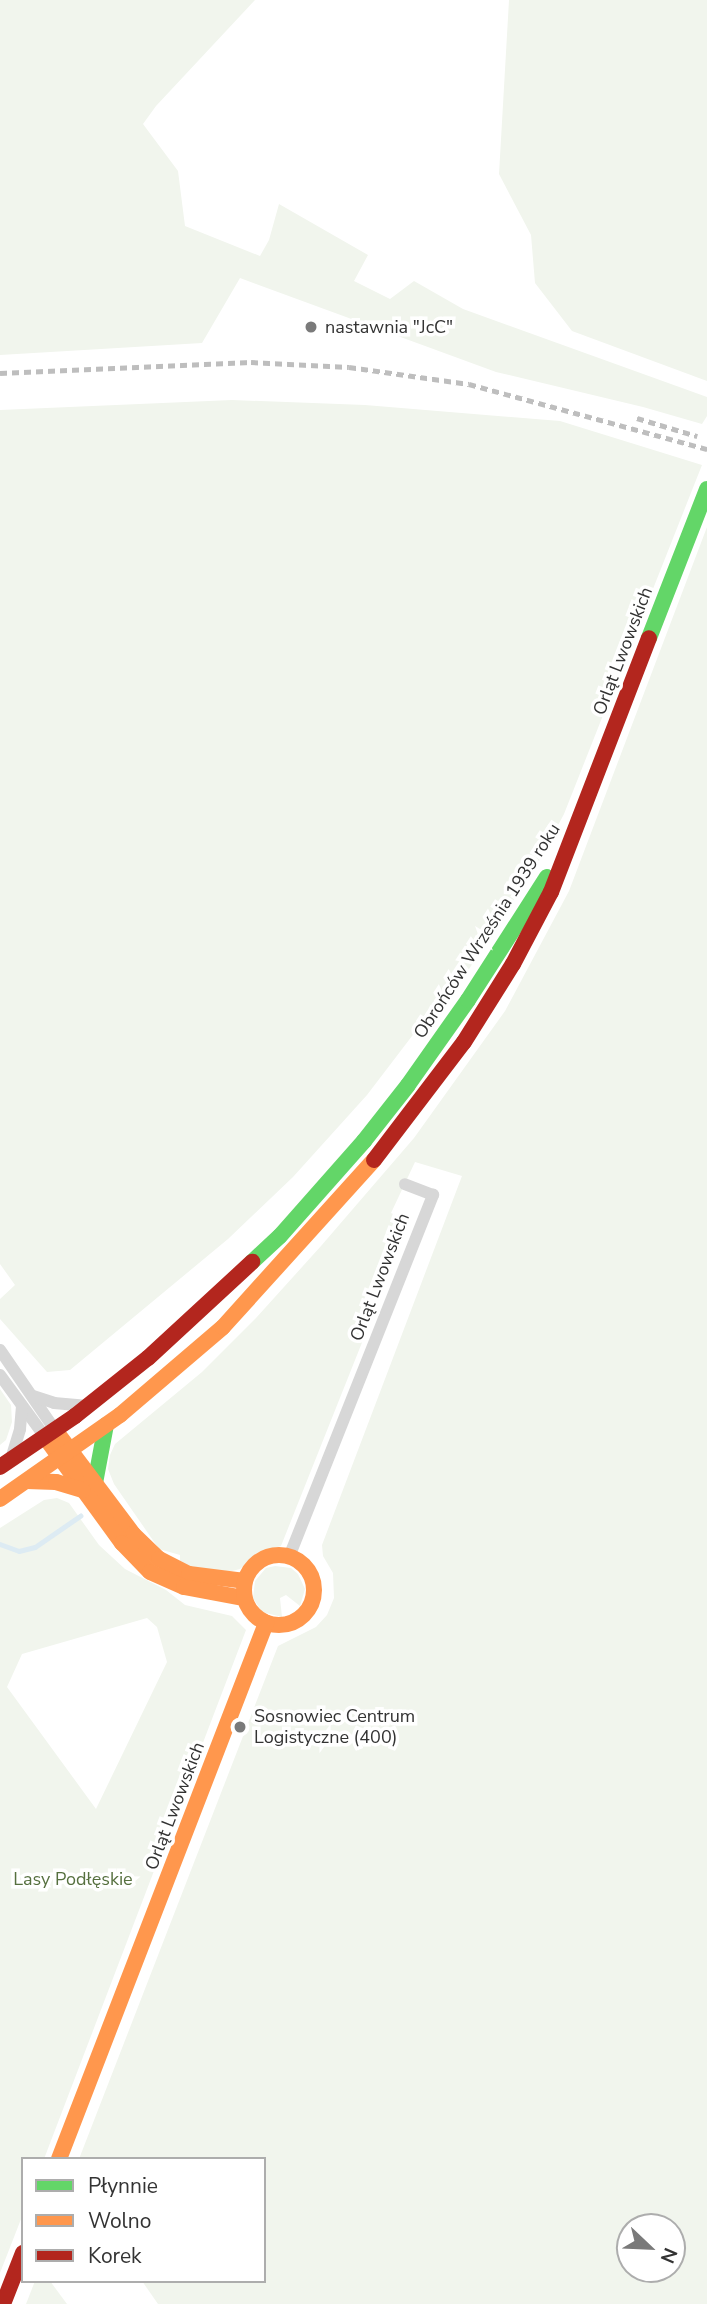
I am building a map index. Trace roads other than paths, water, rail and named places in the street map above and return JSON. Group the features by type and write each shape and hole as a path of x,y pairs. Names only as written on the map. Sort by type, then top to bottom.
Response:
{"main road":[{"name":"Orląt Lwowskich","path":"575,828 707,489"},
{"name":"Obrońców Września 1939 roku","path":"5,1464 88,1406 175,1335 248,1269 364,1140 454,1020 542,886 575,828"},
{"name":"Obrońców Września 1939 roku","path":"0,1499 106,1425 223,1326 316,1227 397,1132 464,1042 513,964 551,892 575,828"},
{"path":"89,1487 106,1425"},
{"path":"50,1434 89,1487 121,1543 150,1572 184,1587 244,1598"},
{"path":"27,1481 89,1487 159,1559 189,1574 245,1581"},
{"path":"279,1555 289,1557 305,1567 310,1575 313,1584 312,1602 293,1622 266,1623 252,1613 244,1598 245,1581 258,1562 279,1555"},
{"name":"Orląt Lwowskich","path":"60,2157 266,1623"},
{"path":"3,2304 21,2258"}],"street":[{"name":"Orląt Lwowskich","path":"289,1557 433,1195 405,1184"},
{"path":"0,1350 33,1396 50,1434"},
{"path":"0,1375 22,1405 50,1434"},
{"path":"33,1396 54,1403 88,1406"},
{"path":"5,1464 20,1430 22,1405"}],"waterway":[{"path":"0,1544 19,1551 35,1547 80,1516"}],"railway":[{"path":"0,373 251,362 349,367 469,384 707,449"},
{"path":"637,418 697,436"}],"place":[{"name":"nastawnia \"JcC\"","path":"311,327"},
{"name":"Sosnowiec Centrum Logistyczne (400)","path":"240,1727"}],"park label":[{"name":"Lasy Podłęskie","path":"73,1879"}]}
